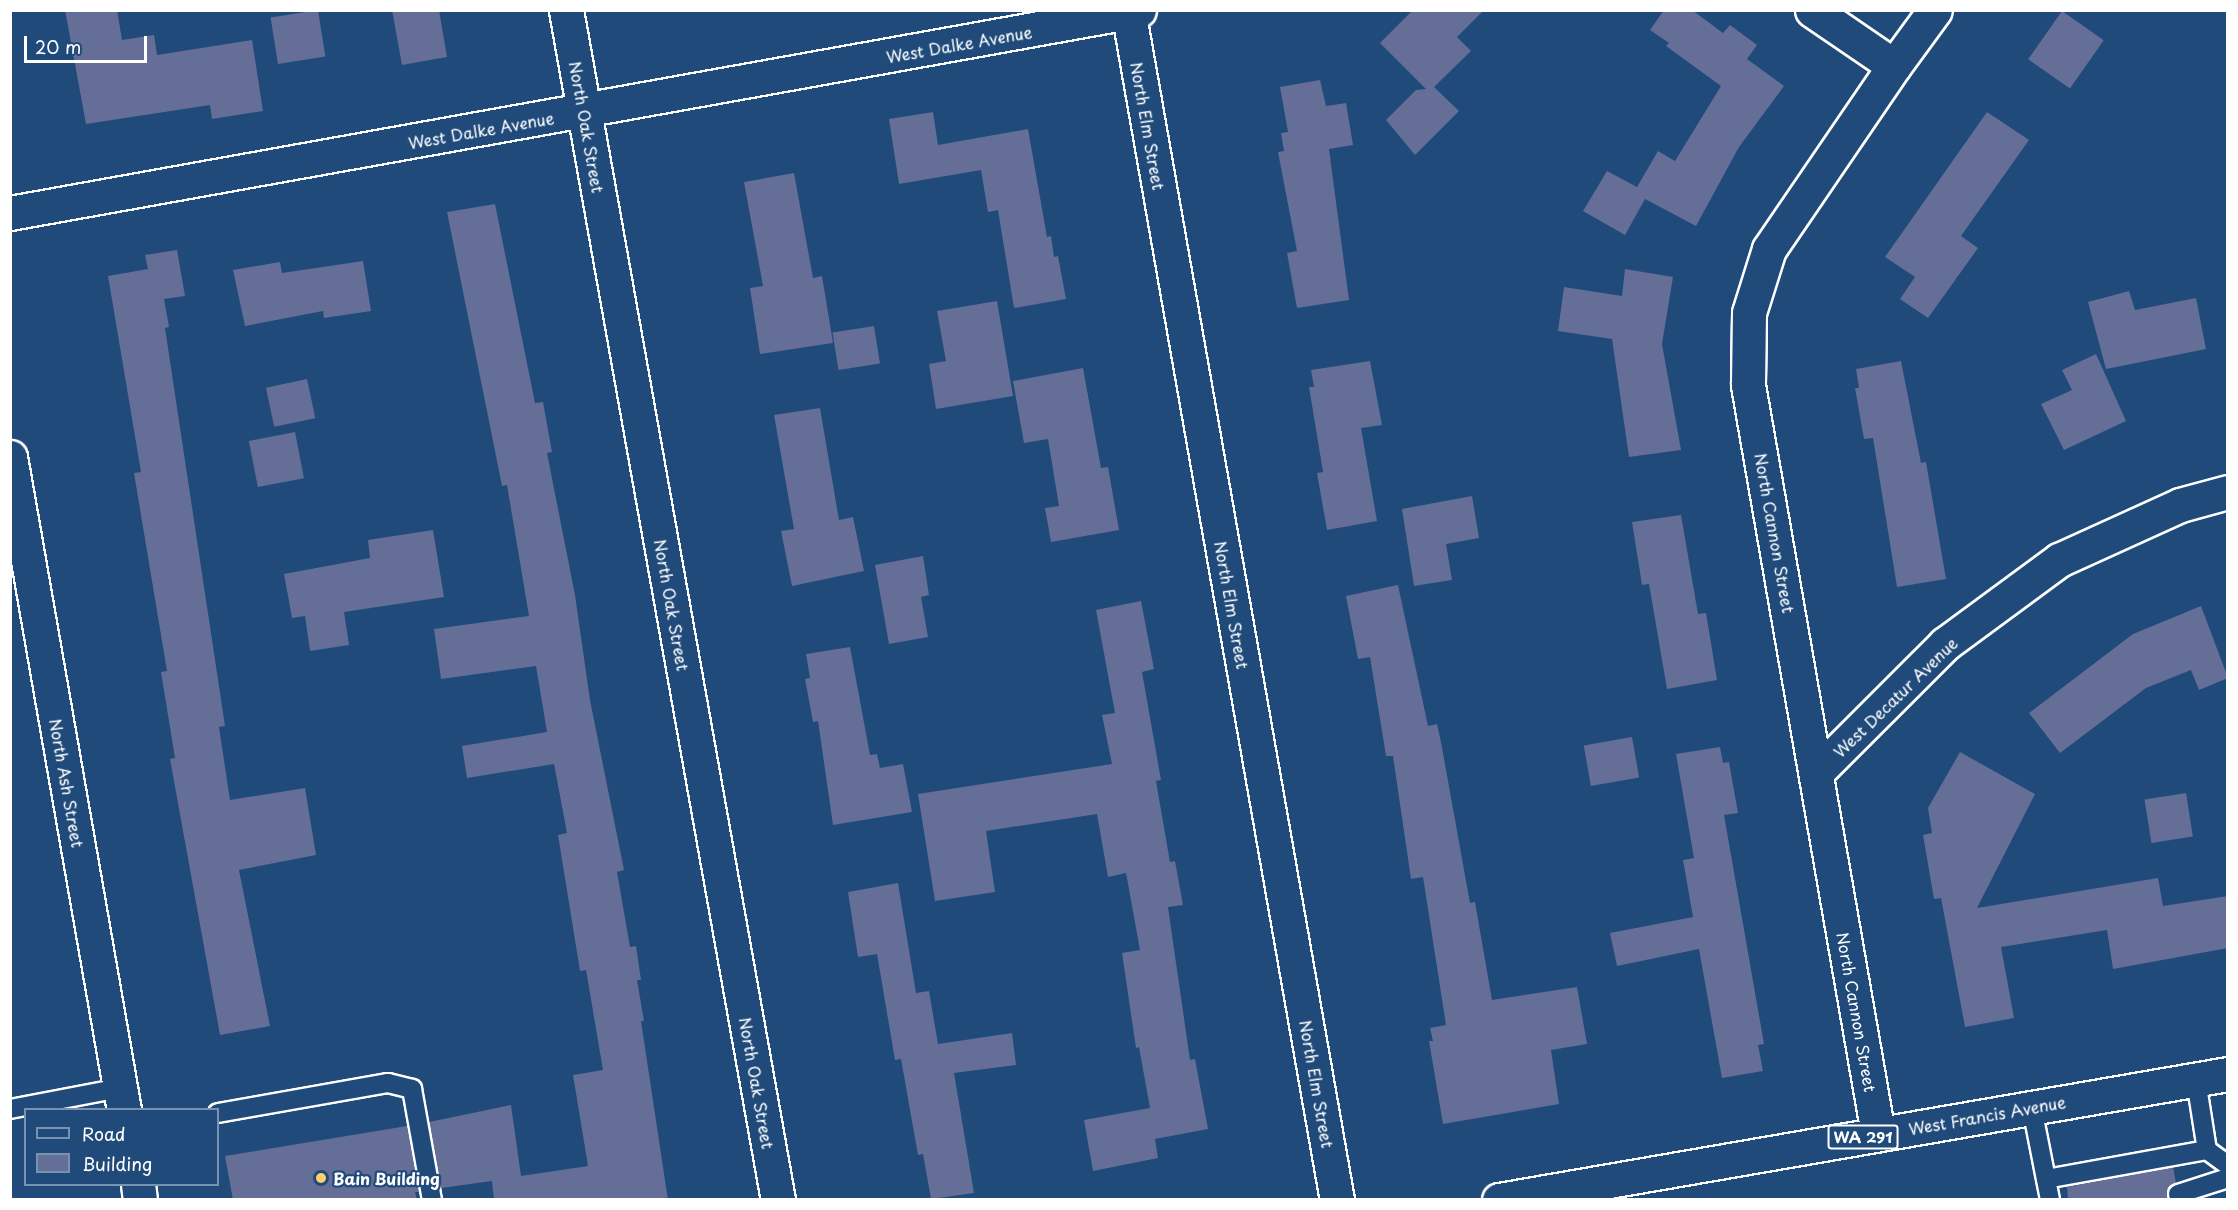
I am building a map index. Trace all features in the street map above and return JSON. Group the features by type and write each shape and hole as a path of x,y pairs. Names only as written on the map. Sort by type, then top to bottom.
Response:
{"street":[{"name":"North Oak Street","path":"566,10 778,1200"},
{"path":"1812,10 1894,66"},
{"name":"North Cannon Street","path":"1878,1134 1817,772 1748,385 1749,313 1769,249 1935,10"},
{"name":"West Dalke Avenue","path":"10,213 1132,12"},
{"name":"North Elm Street","path":"1132,12 1337,1200"},
{"name":"North Ash Street","path":"10,457 122,1099"},
{"name":"West Decatur Avenue","path":"1817,772 1945,644 2059,560 2180,505 2228,492"},
{"name":"West Francis Avenue","path":"1498,1200 2228,1074"}],"lane":[{"path":"2196,1080 2207,1150 2228,1166"},
{"path":"219,1113 388,1083 412,1089 432,1200"},
{"path":"10,1109 122,1099"},
{"path":"2032,1108 2049,1200"},
{"path":"2046,1179 2207,1150"},
{"path":"2178,1194 2228,1178"}],"building":[{"path":"65,10 117,10 122,40 154,35 157,55 252,40 263,111 212,119 210,105 86,124"},
{"path":"318,10 325,56 278,64 271,18"},
{"path":"392,10 439,10 447,57 402,65"},
{"path":"1413,10 1484,10 1457,37 1471,51 1434,87 1459,111 1415,155 1386,120 1416,90 1426,89 1380,43"},
{"path":"1664,10 1692,10 1723,33 1730,25 1757,45 1747,59 1784,86 1739,147 1696,226 1645,199 1625,235 1583,211 1607,171 1637,187 1658,151 1675,161 1721,86 1666,46 1669,43 1650,30"},
{"path":"2062,11 2104,40 2070,89 2028,59"},
{"path":"1320,80 1326,106 1346,103 1353,145 1329,149 1349,300 1297,308 1287,253 1297,251 1278,152 1284,151 1281,133 1288,132 1280,87"},
{"path":"933,112 938,145 1028,129 1047,237 1051,236 1054,257 1058,256 1066,299 1014,308 998,210 988,212 981,170 899,184 889,119"},
{"path":"1987,112 2029,140 1961,236 1978,248 1928,318 1900,299 1915,277 1885,257"},
{"path":"794,173 813,278 822,276 833,343 760,354 750,288 763,286 744,182"},
{"path":"495,204 535,403 543,402 552,452 547,453 575,595 590,700 624,870 617,872 630,947 636,946 641,980 637,980 644,1021 641,1021 668,1200 494,1200 492,1181 441,1188 429,1122 511,1105 521,1176 588,1166 573,1075 603,1070 586,970 580,971 558,835 567,833 554,764 467,778 462,746 547,732 536,666 441,679 434,629 529,616 507,485 502,486 447,212"},
{"path":"177,250 185,296 164,299 169,327 165,328 225,726 219,727 230,800 305,788 316,855 239,870 270,1026 220,1035 170,759 175,758 161,672 167,671 134,473 141,472 108,276 148,269 145,255"},
{"path":"363,261 371,311 324,318 323,311 245,326 233,270 280,262 282,273"},
{"path":"1625,269 1673,277 1662,344 1681,450 1629,457 1612,339 1558,331 1564,287 1622,296"},
{"path":"2129,291 2135,310 2196,298 2206,349 2106,369 2088,302"},
{"path":"997,301 1013,396 936,409 929,364 946,361 937,311"},
{"path":"874,326 880,364 838,370 833,333"},
{"path":"2096,354 2126,421 2064,450 2041,404 2072,390 2062,370"},
{"path":"1370,361 1382,425 1361,428 1377,521 1327,530 1317,473 1323,472 1309,387 1314,387 1311,370"},
{"path":"1901,361 1921,463 1926,462 1946,579 1897,587 1873,438 1864,439 1855,388 1859,388 1856,369"},
{"path":"1083,368 1101,468 1108,467 1119,530 1051,542 1045,508 1059,506 1048,439 1024,443 1013,381"},
{"path":"307,379 315,418 274,427 266,388"},
{"path":"820,408 839,520 853,517 864,571 792,586 781,531 794,529 774,415"},
{"path":"295,432 304,478 258,487 249,441"},
{"path":"1472,496 1479,538 1446,544 1452,580 1414,586 1402,509"},
{"path":"1681,515 1698,614 1706,613 1717,680 1667,689 1649,584 1642,585 1632,522"},
{"path":"433,530 444,597 344,612 349,645 310,651 305,616 292,618 284,574 370,558 368,540"},
{"path":"923,556 929,595 921,597 928,637 889,644 875,565"},
{"path":"1398,585 1428,726 1437,724 1470,903 1475,902 1492,1000 1577,987 1587,1044 1551,1050 1559,1104 1443,1124 1429,1041 1433,1041 1430,1028 1446,1025 1423,877 1411,879 1393,756 1386,756 1370,657 1358,659 1346,596"},
{"path":"1141,601 1154,669 1142,672 1161,780 1156,781 1170,862 1175,861 1183,905 1168,907 1190,1060 1195,1059 1208,1129 1155,1139 1158,1158 1093,1171 1084,1120 1150,1108 1139,1047 1136,1048 1122,953 1140,950 1126,873 1108,877 1097,814 986,831 995,892 935,901 918,794 1112,764 1102,715 1115,713 1096,610"},
{"path":"2201,606 2228,678 2199,690 2191,670 2146,688 2060,753 2029,713 2133,634"},
{"path":"850,647 870,755 877,754 880,768 903,764 912,812 833,825 818,721 813,722 805,679 810,678 806,654"},
{"path":"1632,737 1639,777 1591,786 1584,746"},
{"path":"1720,747 1723,763 1729,762 1738,813 1724,815 1764,1044 1758,1045 1763,1071 1722,1078 1699,949 1617,966 1610,933 1693,917 1683,860 1694,858 1676,754"},
{"path":"1960,752 2035,794 1977,908 2158,878 2163,906 2228,896 2228,948 2113,969 2107,930 2001,947 2014,1018 1965,1027 1941,898 1934,899 1923,835 1932,833 1928,808"},
{"path":"2186,793 2193,836 2151,843 2145,800"},
{"path":"898,883 916,993 929,991 938,1044 1012,1033 1016,1065 954,1073 974,1193 931,1199 923,1154 918,1155 901,1059 895,1060 877,954 858,957 848,892"},
{"name":"Bain Building","path":"407,1126 419,1192 415,1192 417,1200 233,1200 225,1156"},
{"path":"2173,1167 2176,1183 2167,1191 2169,1200 2068,1200 2067,1187"}],"place":[{"name":"Bain Building","path":"321,1178"}]}
